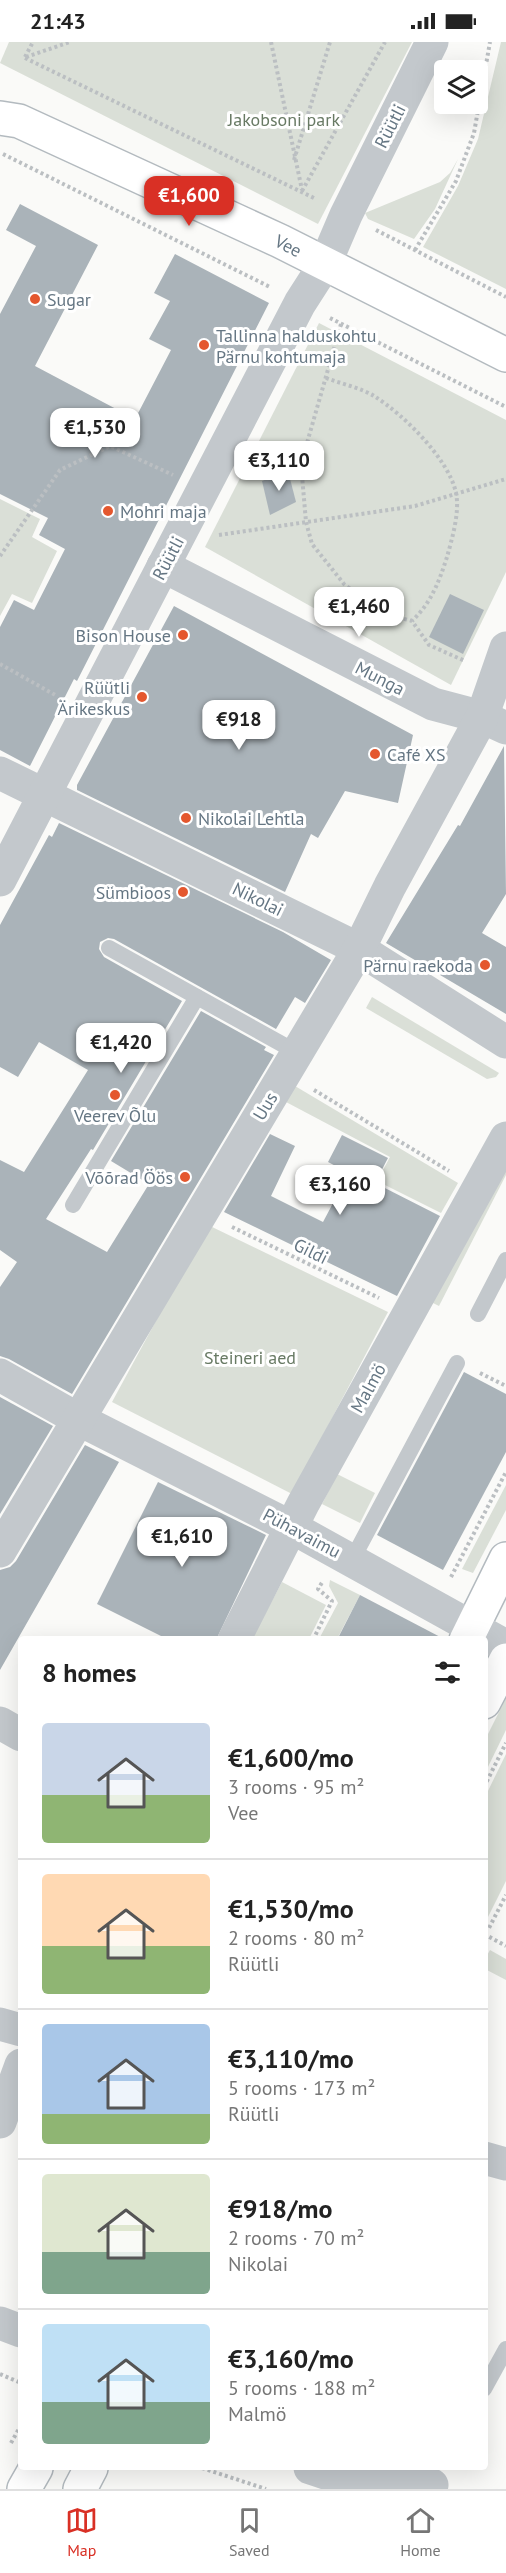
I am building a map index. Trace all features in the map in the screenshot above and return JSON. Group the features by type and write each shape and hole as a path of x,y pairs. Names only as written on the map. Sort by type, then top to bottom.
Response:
{"street":[{"name":"Rüütli","path":"0,880 91,710 300,303 324,264 346,215 391,143 432,42"},
{"name":"Vee","path":"0,118 19,121 324,264 506,355"},
{"name":"Munga","path":"170,554 194,582 433,704 494,722"},
{"name":"Uus","path":"0,1551 359,949 390,886 494,722 501,662"},
{"name":"Nikolai","path":"0,773 359,949 506,1042"},
{"name":"Malmö","path":"236,1636 291,1527 506,1138"},
{"name":"Pühavaimu","path":"0,1375 78,1419 291,1527 339,1567 438,1608 469,1634"},
{"path":"469,1634 506,1559"},
{"name":"Pühavaimu","path":"488,1640 506,1646"},
{"path":"488,1694 506,1660"},
{"path":"0,1723 18,1733"},
{"path":"0,2024 18,2029"},
{"path":"0,2122 18,2072"},
{"path":"488,2159 506,2164"},
{"path":"0,2323 18,2330"},
{"path":"24,2489 35,2470"},
{"path":"80,2489 90,2470"},
{"path":"316,2470 361,2485 396,2489 431,2477"}],"lane":[{"path":"109,948 197,997 286,1072"},
{"path":"73,1205 197,997"},
{"path":"478,1314 506,1260"},
{"path":"339,1567 458,1363"},
{"path":"488,2382 506,2349"}],"path":[{"path":"25,58 33,42"},
{"path":"25,58 70,42"},
{"path":"271,42 302,191"},
{"path":"294,160 330,42"},
{"path":"302,191 385,42"},
{"path":"415,250 456,181 474,133 490,42"},
{"path":"25,58 302,191 506,297"},
{"path":"0,152 506,406"},
{"path":"341,324 301,464 306,522 312,544 344,584 368,603 393,616 412,621 429,645 501,662"},
{"path":"326,378 373,395 411,424 444,466 456,494 450,547 439,582 425,609 412,621"},
{"path":"0,556 60,470 110,446 205,487"},
{"path":"170,554 306,522 415,506 506,479"},
{"path":"0,664 44,690 91,710"},
{"path":"286,1072 478,1188"},
{"name":"Gildi","path":"202,1212 409,1313"},
{"path":"438,1608 506,1472"},
{"path":"315,1636 332,1601 318,1590 339,1567"},
{"path":"488,1779 506,1743"},
{"path":"488,1929 506,1895"},
{"path":"488,1935 506,1946"},
{"path":"0,2374 18,2382"},
{"path":"208,2470 266,2489"}],"green space":[{"name":"Jakobsoni park","path":"9,42 412,42 318,224 0,63"},
{"path":"501,42 506,42 506,289 423,247 458,186 478,139 484,114 488,114 488,97"},
{"path":"458,159 435,209 414,239 368,219 365,213 440,182 450,173"},
{"path":"319,323 506,420 506,572 451,685 205,547"},
{"path":"0,499 40,519 32,537 57,551 32,603 12,594 0,616"},
{"path":"372,997 499,1073 496,1077 487,1079 366,1008"},
{"path":"295,1086 458,1183 441,1213 377,1181 390,1157 286,1102"},
{"path":"506,1161 506,1175 439,1306 431,1302"},
{"name":"Steineri aed","path":"208,1225 388,1312 292,1494 112,1402"},
{"path":"337,1474 375,1493 360,1523 322,1504"},
{"path":"506,1485 506,1510 473,1573 462,1569"},
{"path":"330,1580 360,1595 339,1636 321,1636 338,1603 329,1586"},
{"path":"282,1582 326,1605 310,1636 253,1636"},
{"path":"506,1698 506,1730 488,1767 488,1734"},
{"path":"506,1754 506,1881 488,1917 488,1791"},
{"path":"490,1950 506,1959 506,1980 488,1971"}],"building":[{"path":"20,204 98,245 35,366 135,419 171,350 149,339 170,301 154,293 175,254 269,303 77,681 74,679 30,766 0,750 0,627 14,600 34,610 65,549 39,535 48,518 0,494 0,314 36,246 6,230"},
{"path":"288,471 296,502 270,515 262,481"},
{"path":"450,594 484,610 463,654 429,637"},
{"path":"174,606 413,735 398,803 345,791 318,838 311,834 285,892 77,790 77,785"},
{"path":"504,746 506,894 482,933 506,947 506,1014 386,943 458,825 460,826"},
{"path":"59,823 283,932 331,960 305,1003 295,997 276,1029 114,939 108,938 100,942 99,949 104,957 182,1001 93,1150 91,1149 46,1219 107,1252 149,1184 111,1161 201,1011 266,1047 264,1050 274,1055 72,1394 0,1356 0,1287 17,1262 0,1250 0,1160 24,1172 88,1070 39,1042 18,1077 0,1067 0,925 49,835 52,837"},
{"path":"270,1134 295,1146 271,1196 323,1222 349,1173 328,1162 342,1135 388,1158 375,1183 440,1216 397,1296 224,1212"},
{"path":"464,1372 506,1394 506,1452 443,1570 377,1535"},
{"path":"0,1397 53,1426 0,1514"},
{"path":"85,1445 119,1462 0,1670 0,1570 10,1567 16,1561"},
{"path":"158,1482 266,1535 218,1636 161,1636 97,1604"},
{"path":"360,1595 438,1636 339,1636"}],"place":[{"name":"Sugar","path":"35,299"},
{"name":"Tallinna halduskohtu Pärnu kohtumaja","path":"204,345"},
{"name":"Mohri maja","path":"108,511"},
{"name":"Bison House","path":"183,635"},
{"name":"Rüütli Ärikeskus","path":"142,697"},
{"name":"Café XS","path":"375,754"},
{"name":"Nikolai Lehtla","path":"186,818"},
{"name":"Sümbioos","path":"183,892"},
{"name":"Pärnu raekoda","path":"485,965"},
{"name":"Veerev Õlu","path":"115,1095"},
{"name":"Võõrad Öös","path":"185,1177"}]}
